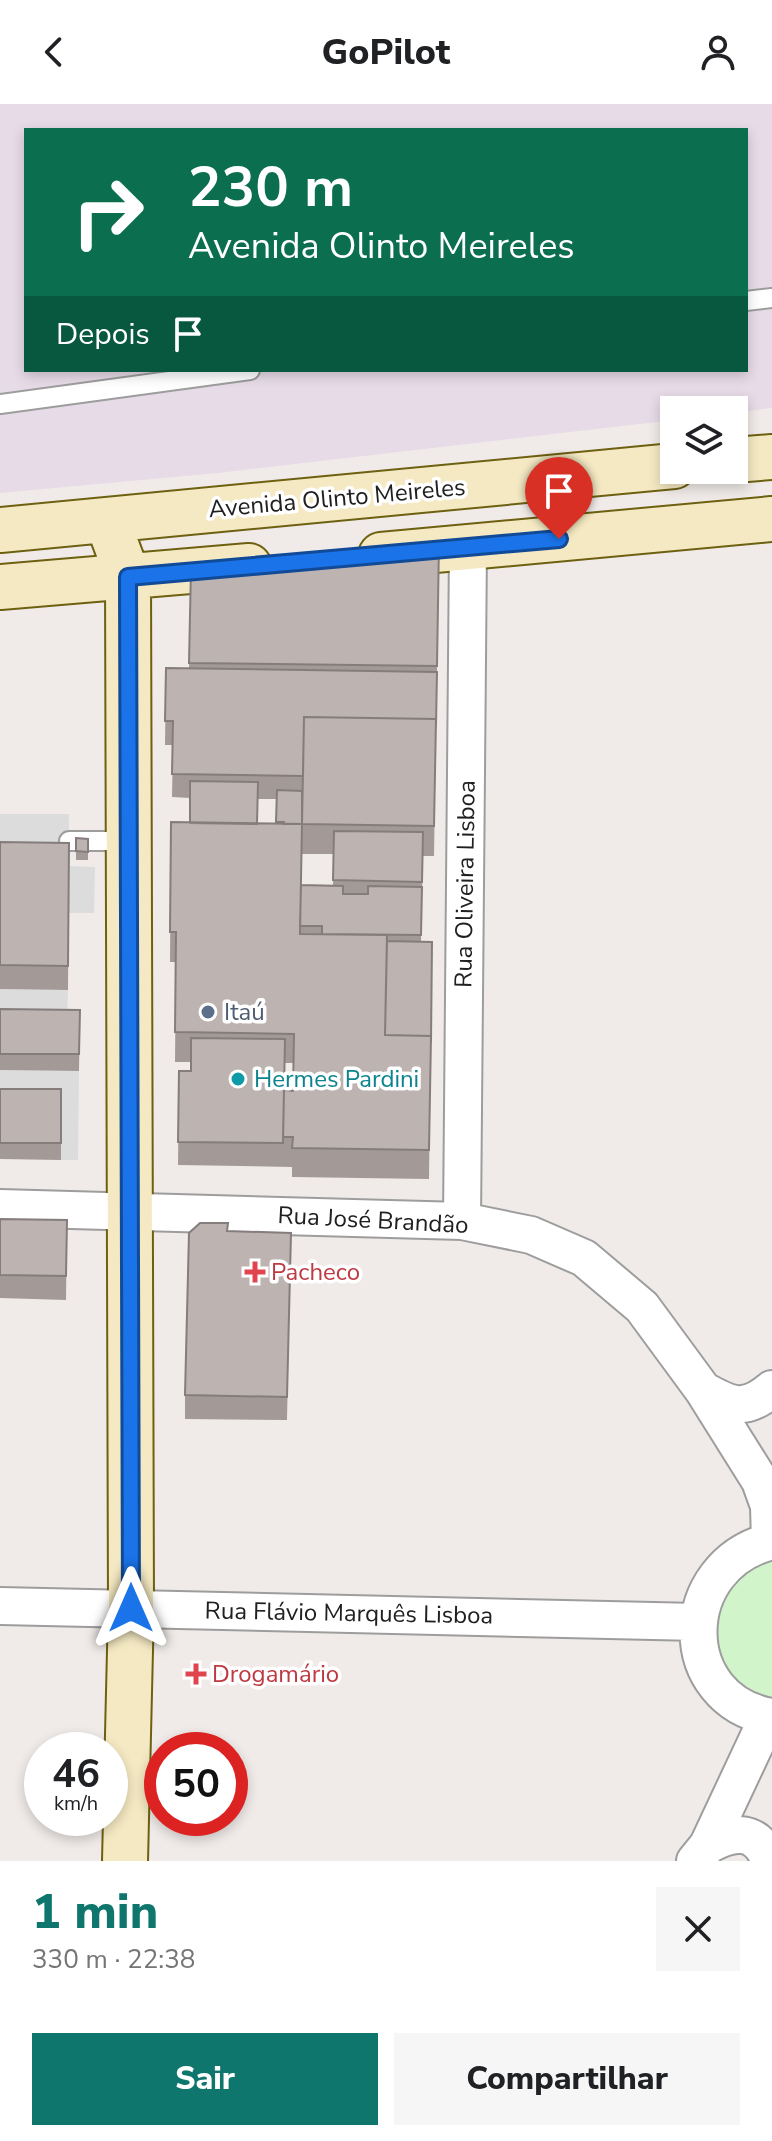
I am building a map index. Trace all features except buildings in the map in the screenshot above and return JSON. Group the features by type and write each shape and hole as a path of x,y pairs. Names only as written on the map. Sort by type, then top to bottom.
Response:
{"main road":[{"path":"748,459 772,457"},
{"name":"Avenida Olinto Meireles","path":"0,530 660,467"},
{"path":"345,558 772,519"},
{"path":"107,520 128,577 131,1608 125,1861"},
{"path":"0,587 283,563"}],"street":[{"name":"Rua Oliveira Lisboa","path":"462,1221 468,547"},
{"name":"Rua José Brandão","path":"0,1208 462,1221 531,1235 584,1258 642,1307 703,1390 760,1481 769,1506 771,1541"},
{"path":"703,1390 728,1404 757,1402 772,1389"},
{"path":"702,1853 770,1717 748,1710 730,1698 704,1664 699,1643 701,1603 720,1569 735,1556 771,1541"},
{"name":"Rua Flávio Marquês Lisboa","path":"0,1606 698,1622"},
{"path":"702,1853 726,1835 746,1835 764,1848 770,1861"}],"lane":[{"path":"748,301 772,298"},
{"path":"0,404 236,372"},
{"path":"69,841 128,841"}],"shaded area":[{"path":"0,104 772,104 772,408 748,411 748,396 660,396 660,422 218,473 0,493"},
{"path":"0,814 69,814 69,866 0,866"},
{"path":"69,866 95,867 94,913 68,913"},
{"path":"0,989 68,990 67,1026 0,1026"},
{"path":"0,1070 79,1071 78,1160 61,1160 0,1106"}],"green space":[{"path":"772,1554 772,1703 739,1687 717,1658 711,1622 730,1578"}],"place":[{"name":"Itaú","path":"208,1012"},
{"name":"Hermes Pardini","path":"238,1079"},
{"name":"Pacheco","path":"255,1272"},
{"name":"Drogamário","path":"196,1674"}],"route":[{"path":"131,1608 128,577 559,539"}]}
